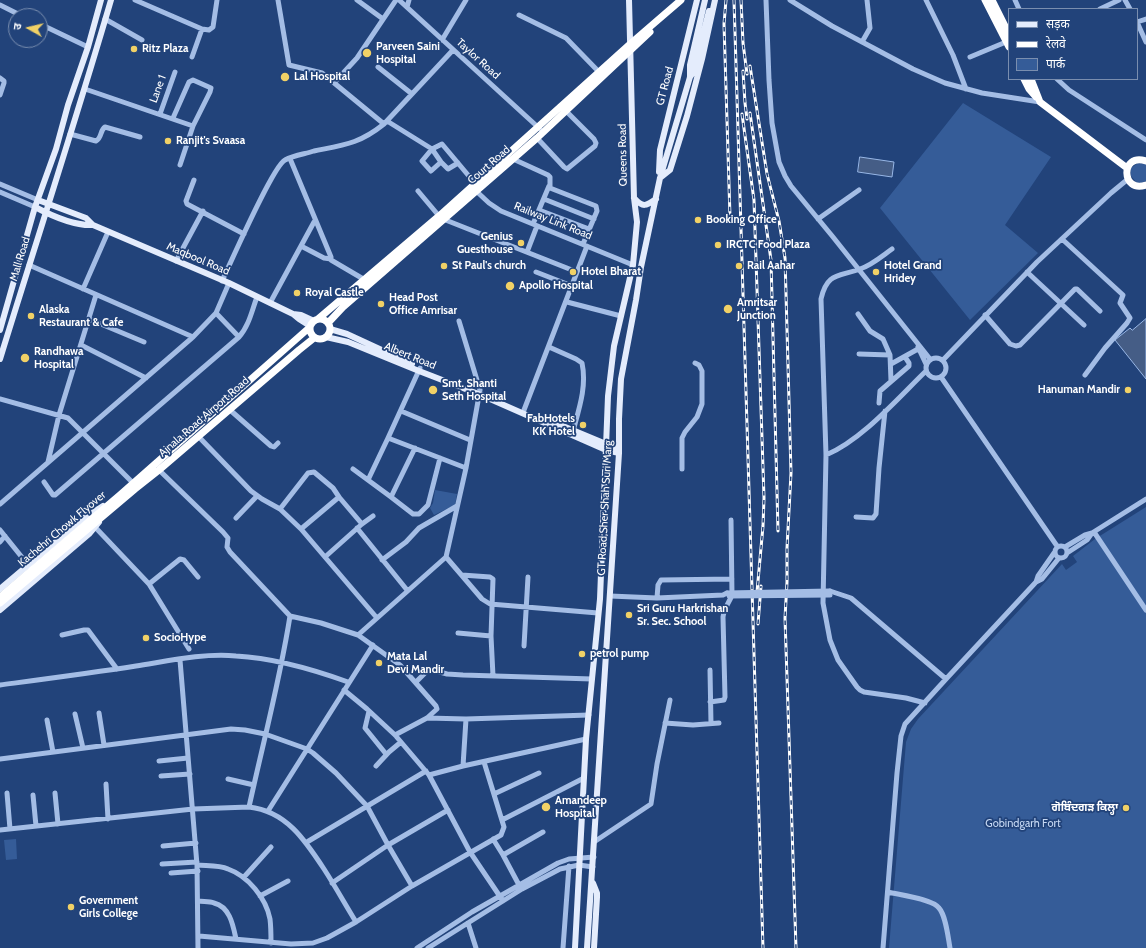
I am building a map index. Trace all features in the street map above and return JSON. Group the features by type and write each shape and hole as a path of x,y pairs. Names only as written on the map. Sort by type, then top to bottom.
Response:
{"highway":[{"path":"631,47 681,0"},
{"path":"985,0 1008,45"},
{"path":"992,0 1008,32"},
{"name":"Court Road","path":"475,187 513,159 599,72 631,47"},
{"name":"Court Road","path":"329,326 343,307 475,187 566,111 631,47"},
{"path":"1024,80 1029,89 1040,102 1127,168 1128,179 1135,185 1146,185"},
{"path":"1033,82 1040,102"},
{"path":"1127,168 1135,160 1146,159"},
{"name":"Court Road","path":"133,483 313,323 441,218"},
{"path":"326,320 329,326 326,338 314,338 310,331 313,323 326,320"},
{"name":"Ajnala Road;Airport Road","path":"108,512 314,338"},
{"name":"Kachehri Chowk Flyover","path":"0,603 94,523 133,483"},
{"name":"Kachehri Chowk Flyover","path":"0,597 108,512"}],"main road":[{"name":"Mall Road","path":"0,330 35,207 56,149 68,105 88,47 101,0"},
{"name":"Mall Road","path":"0,359 47,204 85,89 110,0"},
{"name":"Queens Road","path":"629,0 634,198 637,222 633,265"},
{"name":"GT Road","path":"660,178 660,150 697,0"},
{"path":"690,77 690,65 705,0"},
{"path":"690,77 694,71 712,0"},
{"path":"660,178 670,170 682,132 702,59 715,0"},
{"name":"GT Road;Sher Shah Suri Marg","path":"587,948 619,450 621,378 647,235 660,178 690,77"},
{"path":"634,198 639,204 643,205 656,199"},
{"name":"Maqbool Road","path":"38,200 86,218 93,225 108,232 229,283 293,314 299,319 313,323"},
{"name":"Maqbool Road","path":"35,207 84,226 93,225"},
{"path":"637,233 647,235"},
{"name":"GT Road;Sher Shah Suri Marg","path":"575,948 586,738 598,613 608,396 614,346 633,265"},
{"name":"Albert Road","path":"329,326 420,370"},
{"name":"Albert Road","path":"326,338 348,342 480,392 574,431 606,447"},
{"name":"Albert Road","path":"480,392 606,447 619,450"},
{"path":"0,589 84,518 120,495"},
{"path":"0,610 89,534 94,523"},
{"path":"592,881 597,892 594,948"}],"street":[{"path":"135,0 202,29 209,30 213,27 217,0"},
{"path":"278,0 289,66 322,73 386,123 432,149 448,169 458,163"},
{"path":"357,0 383,19"},
{"path":"334,83 357,58 396,0"},
{"name":"Taylor Road","path":"399,0 539,133 567,169 595,146 596,143 594,139 566,111"},
{"path":"407,7 409,0"},
{"path":"442,40 466,0"},
{"path":"766,0 769,80 772,116 779,162 791,186 860,270 918,347 926,364 926,372 933,378 941,377 945,372 946,365 943,360 937,358 930,359 926,364"},
{"path":"790,0 832,26 913,69 966,90 1040,102"},
{"path":"862,42 870,28 867,0"},
{"path":"926,0 953,55 966,90"},
{"path":"1102,8 1119,0"},
{"path":"519,15 566,38 599,72"},
{"path":"105,19 142,40"},
{"path":"1138,24 1146,42"},
{"path":"48,28 88,47"},
{"path":"192,56 202,29"},
{"path":"970,57 1008,45"},
{"path":"222,281 276,169 283,160 302,154 352,144 371,135 386,123 453,50"},
{"path":"378,67 412,94"},
{"name":"Lane 1","path":"160,114 175,72"},
{"path":"0,78 4,83 0,95"},
{"path":"173,118 188,83 193,80 209,86 211,89 193,126 180,165"},
{"path":"1058,80 1069,90 1146,140"},
{"path":"85,89 193,126"},
{"path":"70,134 96,141 99,140 103,128 105,127 140,137"},
{"name":"Railway Link Road","path":"432,149 442,144 468,175 475,187 494,208 633,265"},
{"path":"432,149 422,161 431,171 441,162"},
{"path":"513,159 548,175 550,179 527,252"},
{"path":"291,161 332,261 364,280"},
{"path":"943,360 1027,272 1111,193 1128,179"},
{"path":"194,180 186,203 244,234"},
{"path":"0,184 38,200"},
{"path":"524,410 567,302 597,211 596,206 551,189 549,186"},
{"path":"818,219 859,190"},
{"path":"418,191 441,218 578,272"},
{"path":"0,192 35,207"},
{"path":"544,199 594,219"},
{"path":"539,210 590,229"},
{"path":"176,261 203,211"},
{"path":"270,303 314,222"},
{"path":"83,289 108,232"},
{"path":"1062,239 1123,294 1120,303 1130,318 1085,375"},
{"path":"301,246 324,258 331,259"},
{"path":"892,249 860,270 832,278 826,283 821,299 826,455 823,603 832,647 838,660 857,688 860,690 925,703"},
{"path":"29,265 193,337"},
{"path":"536,272 572,286"},
{"path":"1027,272 1084,325"},
{"path":"0,504 193,337 216,313 229,283"},
{"path":"985,315 1010,344 1018,346 1061,302 1076,289 1100,311"},
{"path":"48,462 59,415 96,295"},
{"path":"44,482 53,495 55,495 239,337 248,325 257,296"},
{"path":"567,302 621,316"},
{"path":"216,313 239,337"},
{"path":"858,314 870,331 882,338 890,355 891,381"},
{"path":"89,319 144,342"},
{"path":"358,635 446,557 466,468 480,392 459,321"},
{"path":"81,345 146,378"},
{"path":"549,347 582,363 584,380 574,431"},
{"path":"891,364 905,357 918,347"},
{"path":"918,347 922,347 930,359"},
{"path":"859,354 890,355"},
{"path":"879,403 879,392 909,366 909,363 905,357"},
{"path":"682,469 682,438 687,429 697,418 702,404 702,371 701,367 695,363"},
{"path":"368,480 420,370"},
{"path":"826,455 854,438 926,372"},
{"path":"941,377 1058,546"},
{"path":"0,399 59,415 71,420 133,483"},
{"path":"230,410 271,446 274,447 278,443"},
{"path":"401,411 470,440"},
{"path":"856,517 873,518 876,514 885,411"},
{"path":"198,436 257,496 280,509 301,529 377,618"},
{"path":"388,438 466,468"},
{"path":"391,497 415,448"},
{"path":"353,469 413,514 417,514 426,508 430,501 440,458"},
{"path":"159,470 223,532 228,538 227,547 230,552 290,616 358,635 400,665 416,682 437,708 434,713 427,718 395,735"},
{"path":"280,509 308,473 314,472 333,488 362,524"},
{"path":"236,518 257,496"},
{"path":"301,529 339,497"},
{"path":"883,948 901,736 905,724 1036,582 1042,579 1059,558 1064,557 1067,553 1087,540 1093,533 1146,499"},
{"path":"382,560 396,550 417,530 457,506"},
{"path":"325,556 373,516"},
{"path":"710,702 724,700 726,697 723,617 725,608 732,595 731,520"},
{"path":"94,523 148,584 189,649"},
{"path":"357,528 407,590"},
{"path":"0,530 29,566"},
{"path":"1058,546 1062,545 1065,547 1086,535 1093,533"},
{"path":"1093,533 1146,610"},
{"path":"0,542 5,536"},
{"path":"1036,582 1038,576 1058,546"},
{"path":"1065,547 1067,553"},
{"path":"1054,553 1059,558"},
{"path":"446,557 486,603 492,605 598,613"},
{"path":"148,584 180,559 184,560 198,577"},
{"path":"462,575 490,577 492,579 491,636 493,676"},
{"path":"524,646 528,577"},
{"path":"657,598 658,585 661,580 732,578"},
{"path":"610,596 657,598 831,593 846,596 852,598 946,679"},
{"path":"249,807 282,662 290,616"},
{"path":"62,635 88,630 117,669"},
{"path":"458,634 491,636"},
{"path":"268,811 348,682 373,645"},
{"path":"0,685 212,656 236,656 282,662 304,667 348,682"},
{"path":"180,660 194,810 197,866 198,948"},
{"path":"416,682 428,670 431,669 451,674 592,678"},
{"path":"710,670 711,724"},
{"path":"344,690 369,710 395,735 428,773 470,852 503,901"},
{"path":"594,842 651,804 670,700"},
{"path":"369,710 365,728 386,754"},
{"path":"99,713 104,745"},
{"path":"75,714 83,748"},
{"path":"427,718 466,719 589,715"},
{"path":"463,766 466,719"},
{"path":"47,720 53,752"},
{"path":"665,723 694,725 719,723"},
{"path":"0,759 231,729 265,734 307,749 336,773 367,806 412,886"},
{"path":"306,842 367,806 428,773 484,762 586,738"},
{"path":"376,766 386,754 401,742"},
{"path":"159,761 188,758"},
{"path":"199,936 271,943 303,944 320,941 356,922 412,886 501,835 504,830 502,820 484,762"},
{"path":"494,794 539,773"},
{"path":"161,776 190,774"},
{"path":"502,820 584,778"},
{"path":"228,779 254,785"},
{"path":"106,784 108,819"},
{"path":"7,793 10,829"},
{"path":"55,793 58,824"},
{"path":"33,795 36,826"},
{"path":"0,830 194,810 249,807 268,811 291,826 306,842 356,922"},
{"path":"332,883 388,845 448,810"},
{"path":"503,855 543,832"},
{"path":"493,839 519,885"},
{"path":"163,846 196,843"},
{"path":"244,878 271,847"},
{"path":"416,948 472,912 558,863 580,857 594,857"},
{"path":"162,864 227,868 240,874 260,896 268,910 270,917 271,943"},
{"path":"428,948 434,946 522,889 560,869 568,866 579,865 593,867"},
{"path":"171,873 197,866"},
{"path":"563,948 568,866"},
{"path":"260,896 288,881"},
{"path":"888,892 930,902 939,907 943,916 950,948"},
{"path":"198,901 214,903 225,909 233,925 236,939"},
{"path":"468,923 476,948"}],"green space":[{"path":"963,103 1051,157 1005,225 1038,253 970,320 880,208"},
{"path":"1138,163 1146,164 1146,181 1141,183 1136,182 1131,176 1131,168"},
{"path":"435,490 457,494 455,505 434,515 430,508 433,503"},
{"name":"Gobindgarh Fort","path":"1146,507 1146,948 889,948 906,742 911,729 918,719 1062,564 1066,570 1077,562 1073,556 1095,539"},
{"path":"16,839 17,859 6,860 4,840"}],"shaded area":[{"path":"860,157 894,162 892,177 858,172"},
{"path":"1146,319 1146,379 1115,340 1130,328 1132,330"}],"railway":[{"path":"726,0 724,24 730,217"},
{"path":"734,0 763,948"},
{"path":"741,0 743,43 747,74"},
{"path":"750,66 767,174 779,221 785,258 791,473 785,618 796,948"},
{"path":"743,71 747,119"},
{"path":"750,113 771,260 778,531"},
{"path":"742,114 754,200 764,498 757,592"},
{"path":"758,624 761,586"}],"place":[{"name":"Ritz Plaza","path":"134,49"},
{"name":"Parveen Saini Hospital","path":"367,53"},
{"name":"Lal Hospital","path":"285,77"},
{"name":"Ranjit's Svaasa","path":"168,141"},
{"name":"Booking Office","path":"698,220"},
{"name":"Genius Guesthouse","path":"521,243"},
{"name":"IRCTC Food Plaza","path":"718,245"},
{"name":"St Paul's church","path":"444,266"},
{"name":"Rail Aahar","path":"739,266"},
{"name":"Hotel Bharat","path":"573,272"},
{"name":"Hotel Grand Hridey","path":"876,272"},
{"name":"Apollo Hospital","path":"510,286"},
{"name":"Royal Castle","path":"297,293"},
{"name":"Head Post Office Amrisar","path":"381,304"},
{"name":"Amritsar Junction","path":"728,309"},
{"name":"Alaska Restaurant & Cafe","path":"31,316"},
{"name":"Randhawa Hospital","path":"25,358"},
{"name":"Smt. Shanti Seth Hospital","path":"433,390"},
{"name":"Hanuman Mandir","path":"1128,390"},
{"name":"FabHotels KK Hotel","path":"583,425"},
{"name":"Sri Guru Harkrishan Sr. Sec. School","path":"629,615"},
{"name":"SocioHype","path":"146,638"},
{"name":"petrol pump","path":"582,654"},
{"name":"Mata Lal Devi Mandir","path":"379,663"},
{"name":"Amandeep Hospital","path":"546,807"},
{"name":"ਗੋਬਿੰਦਗੜ ਕਿਲ੍ਹਾ","path":"1126,808"},
{"name":"Government Girls College","path":"71,907"}]}
